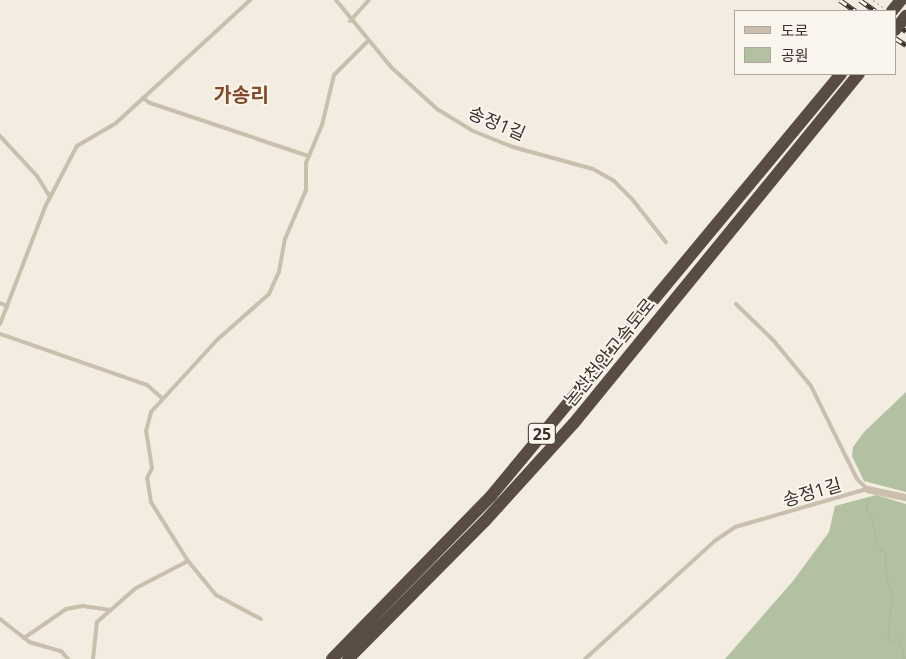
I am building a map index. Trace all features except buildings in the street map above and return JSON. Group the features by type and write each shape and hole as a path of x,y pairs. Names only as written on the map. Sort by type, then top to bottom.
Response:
{"highway":[{"path":"892,10 901,0"},
{"path":"896,29 906,16"},
{"name":"논산천안고속도로","path":"332,659 491,496 840,75"},
{"name":"논산천안고속도로","path":"348,659 529,474 614,374 858,75"}],"street":[{"path":"868,490 906,496"}],"lane":[{"path":"0,324 50,197 78,146 116,123 250,0"},
{"name":"송정1길","path":"336,0 350,21 368,42 437,110 472,131 513,147 593,169 613,180 632,199 666,242"},
{"path":"350,21 369,0"},
{"path":"262,619 216,595 188,561 151,502 147,478 152,468 146,430 151,412 218,338 269,294 279,272 285,239 306,190 308,156 322,125 334,75 368,42"},
{"path":"143,98 150,103 308,156"},
{"path":"0,136 37,176 50,197"},
{"path":"0,303 7,306"},
{"name":"송정1길","path":"585,659 716,540 735,527 868,490 858,479 811,386 774,341 736,304"},
{"path":"0,334 147,385 163,399"},
{"path":"92,659 97,622 136,588 188,561"},
{"path":"24,638 66,609 83,606 111,610"},
{"path":"0,619 24,638 61,651 68,659"}],"path":[{"path":"873,0 889,10"},
{"path":"868,490 866,509 872,515 877,546 886,555 886,574 892,593 888,636 890,641 900,638 904,659"}],"green space":[{"path":"906,392 906,492 864,481 852,456 853,447 864,432"},
{"path":"876,495 906,504 906,659 725,659 793,581 829,532 835,506"}],"railway":[{"path":"840,0 855,10"},
{"path":"860,0 875,10"},
{"path":"896,25 906,31"},
{"path":"896,39 906,45"}],"district":[{"name":"가송리","path":"241,94"}]}
